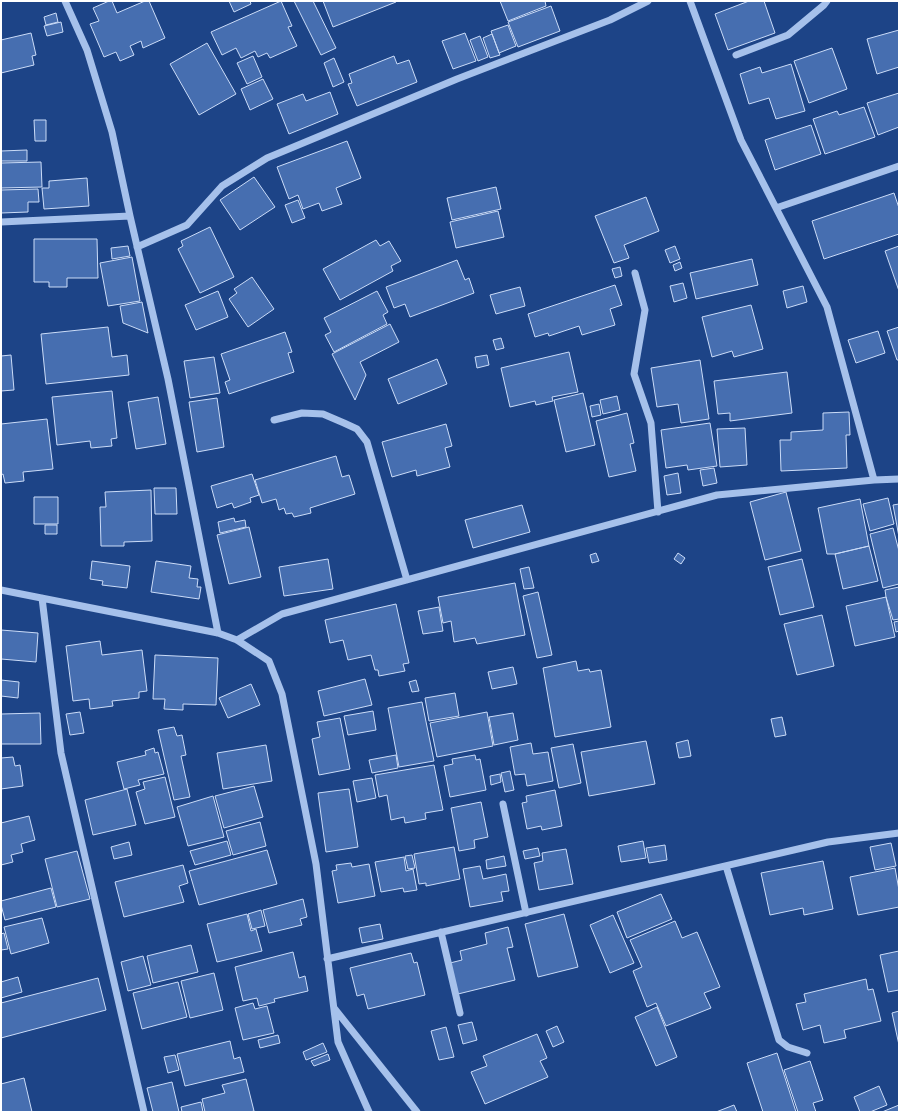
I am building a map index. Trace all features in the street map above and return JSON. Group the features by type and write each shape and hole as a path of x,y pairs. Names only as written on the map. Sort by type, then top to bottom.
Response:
{"street":[{"path":"65,1 87,50 112,132 168,379 218,633"},
{"path":"137,247 187,225 222,186 267,158 457,79 610,20 648,1"},
{"path":"690,1 741,140 827,307 874,480"},
{"path":"736,55 788,35 827,1"},
{"path":"776,208 899,166"},
{"path":"1,222 130,216"},
{"path":"635,273 645,310 634,374 651,423 658,512"},
{"path":"274,420 302,413 323,414 357,429 367,442 407,580"},
{"path":"237,640 282,614 717,495 899,479"},
{"path":"1,590 218,633 237,640 269,661 282,694 316,864 338,1042 366,1111"},
{"path":"42,598 61,753 144,1112"},
{"path":"503,804 526,913"},
{"path":"327,959 828,842 899,833"},
{"path":"726,866 779,1040 788,1047 807,1053"},
{"path":"441,932 460,1013"},
{"path":"334,1008 417,1112"}],"building":[{"path":"112,1 117,13 145,1 149,1 165,38 143,48 141,41 130,46 134,55 120,61 116,52 104,57 90,24 99,21 93,8"},
{"path":"229,1 250,1 251,4 234,12"},
{"path":"281,1 292,26 288,27 297,46 270,58 267,53 258,57 255,51 241,58 236,48 222,55 211,32"},
{"path":"294,1 313,1 336,48 321,55"},
{"path":"323,1 396,1 396,2 333,27"},
{"path":"500,1 545,1 546,6 508,21"},
{"path":"749,1 764,1 775,33 728,50 715,14"},
{"path":"551,6 560,31 518,47 508,22"},
{"path":"56,13 58,22 46,25 44,17"},
{"path":"61,22 63,32 47,36 44,26"},
{"path":"508,25 516,46 499,53 491,31"},
{"path":"899,30 899,67 877,74 867,39"},
{"path":"31,33 36,55 32,56 34,65 1,73 1,40"},
{"path":"465,33 476,61 453,69 442,41"},
{"path":"492,34 500,55 490,58 483,38"},
{"path":"480,36 488,57 478,61 470,40"},
{"path":"207,43 236,94 199,115 170,64"},
{"path":"832,48 847,89 809,103 794,61"},
{"path":"253,56 262,77 247,84 237,63"},
{"path":"394,56 397,64 409,60 417,82 357,106 348,84 352,83 349,74"},
{"path":"334,58 344,82 333,87 324,63"},
{"path":"791,64 805,111 776,119 769,98 749,104 740,74 760,67 762,73"},
{"path":"263,79 273,99 250,110 241,89"},
{"path":"330,92 338,114 289,134 277,104 303,94 306,101"},
{"path":"899,93 899,127 878,135 867,103"},
{"path":"864,107 875,137 825,154 813,119 837,111 839,115"},
{"path":"34,120 46,120 46,141 35,141"},
{"path":"811,125 821,154 775,170 765,140"},
{"path":"347,141 361,178 336,188 342,204 322,211 319,203 303,209 298,195 289,199 277,167"},
{"path":"27,150 27,161 1,161 1,151"},
{"path":"41,162 42,187 1,188 1,163"},
{"path":"254,177 275,207 240,230 220,200"},
{"path":"87,178 89,206 44,209 42,188 49,188 49,181"},
{"path":"496,187 501,209 452,220 447,198"},
{"path":"38,189 39,202 28,202 28,212 1,213 1,190"},
{"path":"894,193 899,208 899,234 824,259 812,221"},
{"path":"646,197 659,231 624,245 629,258 614,263 595,216"},
{"path":"298,200 305,218 292,223 285,205"},
{"path":"498,211 504,237 456,248 450,222"},
{"path":"210,227 234,277 200,293 178,249 183,246 181,241"},
{"path":"34,239 97,239 98,278 67,278 67,287 49,287 49,282 34,282"},
{"path":"376,240 380,246 389,241 401,261 391,266 393,271 340,300 323,269"},
{"path":"128,246 130,256 112,259 111,248"},
{"path":"675,246 680,259 670,263 665,250"},
{"path":"899,246 899,291 885,251"},
{"path":"132,257 140,301 108,306 100,263"},
{"path":"752,259 758,285 696,299 690,273"},
{"path":"457,260 465,280 469,278 474,293 410,317 405,304 394,308 386,287"},
{"path":"680,262 682,268 675,271 673,265"},
{"path":"620,267 622,276 615,278 612,269"},
{"path":"252,277 274,309 248,327 229,299 237,293 234,289"},
{"path":"683,283 687,298 674,302 670,286"},
{"path":"615,285 622,305 610,309 615,325 582,335 579,326 549,336 548,333 535,337 528,314"},
{"path":"803,286 807,302 787,308 783,291"},
{"path":"520,287 525,306 496,314 490,295"},
{"path":"218,291 228,317 196,330 185,305"},
{"path":"377,291 388,312 383,315 387,324 334,352 325,335 331,332 324,318"},
{"path":"142,302 148,333 123,323 120,306"},
{"path":"751,305 763,349 734,357 732,351 712,357 702,317"},
{"path":"390,324 399,342 360,362 366,375 355,400 332,354"},
{"path":"108,327 112,357 127,355 129,375 46,384 41,334"},
{"path":"899,327 899,360 897,360 887,331"},
{"path":"878,331 885,353 856,363 848,340"},
{"path":"285,332 292,352 288,353 294,372 229,394 225,382 230,380 221,354"},
{"path":"501,338 504,348 496,350 493,340"},
{"path":"569,352 578,392 552,397 553,401 536,405 535,401 510,407 501,368"},
{"path":"11,355 14,390 1,391 1,356"},
{"path":"487,355 489,365 477,368 475,357"},
{"path":"214,357 220,393 190,398 184,361"},
{"path":"437,359 447,384 398,404 388,379"},
{"path":"700,360 709,419 681,423 678,404 657,407 651,368"},
{"path":"787,372 792,413 730,421 730,413 718,414 714,381"},
{"path":"112,391 117,438 111,439 112,446 91,448 90,441 57,445 52,397"},
{"path":"583,393 595,445 566,452 554,400"},
{"path":"617,396 620,410 603,414 600,400"},
{"path":"158,397 166,444 136,449 128,402"},
{"path":"217,398 224,447 197,452 189,402"},
{"path":"599,404 601,415 592,417 590,406"},
{"path":"849,412 850,435 846,435 847,468 781,471 780,440 791,440 791,432 823,430 823,413"},
{"path":"627,413 634,443 630,444 636,471 609,477 596,421"},
{"path":"47,419 53,469 23,472 24,481 5,483 3,474 1,475 1,424"},
{"path":"710,423 717,466 688,470 687,465 666,468 661,430"},
{"path":"446,424 452,446 445,448 450,467 417,476 416,470 392,477 382,442"},
{"path":"745,428 747,465 720,467 717,429"},
{"path":"336,456 342,477 349,475 355,494 310,508 311,513 294,517 292,513 286,514 284,508 279,510 276,499 262,503 255,480"},
{"path":"714,468 717,483 703,486 700,470"},
{"path":"678,473 681,493 667,495 664,476"},
{"path":"252,474 259,495 250,498 251,502 234,508 232,503 217,508 211,486"},
{"path":"154,488 176,488 177,514 155,514"},
{"path":"151,490 152,541 124,542 124,546 101,546 100,507 106,507 105,492"},
{"path":"786,492 801,551 765,560 750,502"},
{"path":"34,497 58,497 58,524 34,524"},
{"path":"888,498 894,524 870,531 863,504"},
{"path":"860,499 869,546 835,554 827,554 818,508"},
{"path":"899,504 899,537 893,505"},
{"path":"522,505 530,532 473,548 465,520"},
{"path":"234,518 235,522 245,520 246,527 220,533 218,522"},
{"path":"45,525 57,525 57,534 45,534"},
{"path":"249,527 261,577 229,584 217,535"},
{"path":"893,528 899,551 899,584 883,588 870,534"},
{"path":"869,546 878,581 843,589 835,554"},
{"path":"596,553 599,561 592,563 590,555"},
{"path":"678,553 685,558 681,564 674,559"},
{"path":"328,559 333,589 284,596 279,567"},
{"path":"802,559 814,607 780,615 768,567"},
{"path":"92,561 130,566 127,588 102,585 103,581 90,579"},
{"path":"156,561 191,566 189,578 198,579 197,587 201,587 199,599 151,592"},
{"path":"529,567 534,588 524,589 520,569"},
{"path":"515,583 525,635 477,644 475,638 454,642 451,621 443,623 438,597"},
{"path":"899,587 899,619 893,620 885,590"},
{"path":"538,592 552,655 537,658 523,596"},
{"path":"886,597 895,637 855,646 846,606"},
{"path":"396,604 409,663 403,664 405,671 379,676 378,670 375,670 371,655 348,660 343,640 330,643 325,620"},
{"path":"439,607 443,631 423,634 418,611"},
{"path":"822,615 834,666 797,675 784,624"},
{"path":"899,621 899,631 896,632 894,622"},
{"path":"1,630 38,633 36,662 1,659"},
{"path":"100,641 102,655 142,650 147,691 139,692 139,698 112,701 113,706 90,709 89,699 73,701 66,646"},
{"path":"155,655 218,658 216,705 183,704 183,710 164,709 165,699 153,699"},
{"path":"576,661 578,671 589,669 590,672 601,670 611,727 555,737 543,668"},
{"path":"513,667 517,684 492,689 488,672"},
{"path":"365,679 372,705 324,716 318,691"},
{"path":"1,680 19,682 18,698 1,696"},
{"path":"416,680 419,691 412,692 409,682"},
{"path":"251,684 260,705 228,718 219,698"},
{"path":"455,693 459,716 429,721 425,698"},
{"path":"422,702 434,761 399,767 388,708"},
{"path":"373,711 376,730 348,735 344,716"},
{"path":"80,712 84,733 70,735 66,714"},
{"path":"487,712 493,746 437,757 430,723"},
{"path":"40,713 41,744 1,744 1,714"},
{"path":"513,713 518,740 494,745 489,717"},
{"path":"782,717 786,735 775,737 771,719"},
{"path":"340,718 350,769 319,775 312,739 320,737 317,722"},
{"path":"174,727 177,736 182,735 186,755 181,756 190,797 174,800 158,730"},
{"path":"688,740 691,756 679,758 676,743"},
{"path":"646,741 655,784 589,796 581,752"},
{"path":"531,743 533,754 548,752 553,781 527,786 525,774 515,775 510,747"},
{"path":"573,744 581,783 559,788 551,748"},
{"path":"266,745 272,781 223,789 217,753"},
{"path":"154,748 155,753 158,752 164,774 138,780 140,785 124,789 117,762 146,755 145,751"},
{"path":"396,755 398,768 372,773 369,760"},
{"path":"475,755 476,760 480,759 486,790 450,797 444,766 453,764 452,759"},
{"path":"13,757 15,766 20,765 23,786 1,789 1,758"},
{"path":"434,765 443,810 425,813 426,819 405,823 404,817 391,820 387,795 379,797 375,775"},
{"path":"510,771 514,790 505,792 501,773"},
{"path":"500,774 501,782 491,785 490,776"},
{"path":"165,777 175,817 145,824 136,792 145,789 143,782"},
{"path":"372,778 376,798 357,802 353,781"},
{"path":"254,786 263,817 224,828 215,796"},
{"path":"127,789 136,825 93,835 85,800"},
{"path":"349,789 358,847 326,852 318,793"},
{"path":"555,790 562,826 542,830 541,826 527,829 522,803 527,802 526,796"},
{"path":"213,796 224,837 188,846 177,807"},
{"path":"481,802 488,837 474,840 475,848 459,851 451,808"},
{"path":"29,816 35,840 21,844 23,852 11,855 13,862 1,865 1,823"},
{"path":"260,822 266,846 233,855 226,831"},
{"path":"227,841 231,855 195,865 190,851"},
{"path":"643,841 646,858 621,862 618,846"},
{"path":"129,842 132,855 114,859 111,847"},
{"path":"891,843 896,866 875,870 870,847"},
{"path":"665,845 667,860 649,863 646,848"},
{"path":"454,847 460,879 426,886 426,883 419,884 414,854"},
{"path":"538,848 540,856 525,859 523,851"},
{"path":"566,849 573,884 539,890 534,863 543,861 542,853"},
{"path":"267,850 277,884 199,905 189,871"},
{"path":"77,851 90,899 57,907 45,859"},
{"path":"412,855 415,868 408,869 405,856"},
{"path":"504,856 506,866 487,869 486,860"},
{"path":"404,857 406,871 413,869 417,890 404,892 403,888 381,892 375,862"},
{"path":"823,861 833,909 804,915 803,908 770,915 761,873"},
{"path":"351,863 352,867 369,864 375,896 338,903 332,871 337,870 336,865"},
{"path":"183,865 188,883 179,886 184,902 124,917 115,882"},
{"path":"480,866 483,879 506,874 509,891 501,892 503,901 470,907 463,869"},
{"path":"895,868 899,890 899,907 858,915 850,877"},
{"path":"51,888 56,907 5,920 1,901"},
{"path":"661,894 672,919 627,938 617,912"},
{"path":"303,899 307,917 300,919 302,925 269,933 263,910"},
{"path":"261,910 265,926 252,929 248,914"},
{"path":"247,914 251,931 256,929 262,951 217,962 207,924"},
{"path":"564,914 578,967 538,977 525,924"},
{"path":"613,915 634,963 610,973 590,925"},
{"path":"42,918 49,943 11,954 4,927"},
{"path":"675,921 682,938 697,932 720,987 704,993 711,1008 666,1026 656,1003 647,1007 633,971 642,967 630,940"},
{"path":"380,924 383,939 362,943 359,928"},
{"path":"508,927 513,947 507,948 515,980 458,994 450,963 462,960 460,951 487,944 485,933"},
{"path":"4,933 8,949 1,950 1,934"},
{"path":"191,945 198,972 153,983 147,956"},
{"path":"899,951 899,990 888,992 880,955"},
{"path":"293,952 299,978 305,976 308,991 274,999 275,1002 259,1006 257,998 243,1001 235,967"},
{"path":"411,953 414,963 417,962 425,995 368,1009 364,994 357,996 350,968"},
{"path":"143,956 151,985 128,991 121,962"},
{"path":"214,973 223,1010 190,1018 181,981"},
{"path":"18,977 22,992 1,998 1,982"},
{"path":"98,978 106,1010 1,1038 1,1003"},
{"path":"866,979 868,990 873,989 881,1021 844,1030 846,1038 824,1043 820,1025 803,1030 796,1004 806,1002 804,994"},
{"path":"178,982 187,1017 142,1029 133,993"},
{"path":"253,1003 255,1009 267,1006 274,1033 243,1040 235,1008"},
{"path":"657,1007 677,1057 656,1066 635,1017"},
{"path":"899,1011 899,1045 892,1013"},
{"path":"472,1022 477,1040 463,1044 458,1025"},
{"path":"557,1026 564,1042 553,1047 546,1031"},
{"path":"446,1027 454,1057 439,1060 431,1031"},
{"path":"537,1034 547,1058 540,1061 548,1077 485,1104 471,1072 487,1066 483,1056"},
{"path":"278,1035 280,1043 260,1048 258,1040"},
{"path":"230,1041 234,1059 240,1057 244,1072 185,1086 177,1054"},
{"path":"323,1043 327,1052 306,1060 303,1052"},
{"path":"777,1053 796,1112 763,1112 747,1063"},
{"path":"328,1054 330,1060 314,1066 311,1061"},
{"path":"175,1055 179,1070 168,1073 164,1057"},
{"path":"810,1061 823,1100 813,1103 816,1112 798,1112 784,1070"},
{"path":"24,1078 32,1112 1,1112 1,1084"},
{"path":"246,1079 254,1111 205,1112 202,1099 225,1093 222,1085"},
{"path":"172,1082 179,1112 153,1112 147,1088"},
{"path":"879,1086 887,1105 870,1112 860,1112 854,1097"},
{"path":"201,1102 203,1112 182,1112 181,1107"},
{"path":"734,1105 737,1112 716,1112"},
{"path":"899,1105 899,1112 882,1112"}]}
